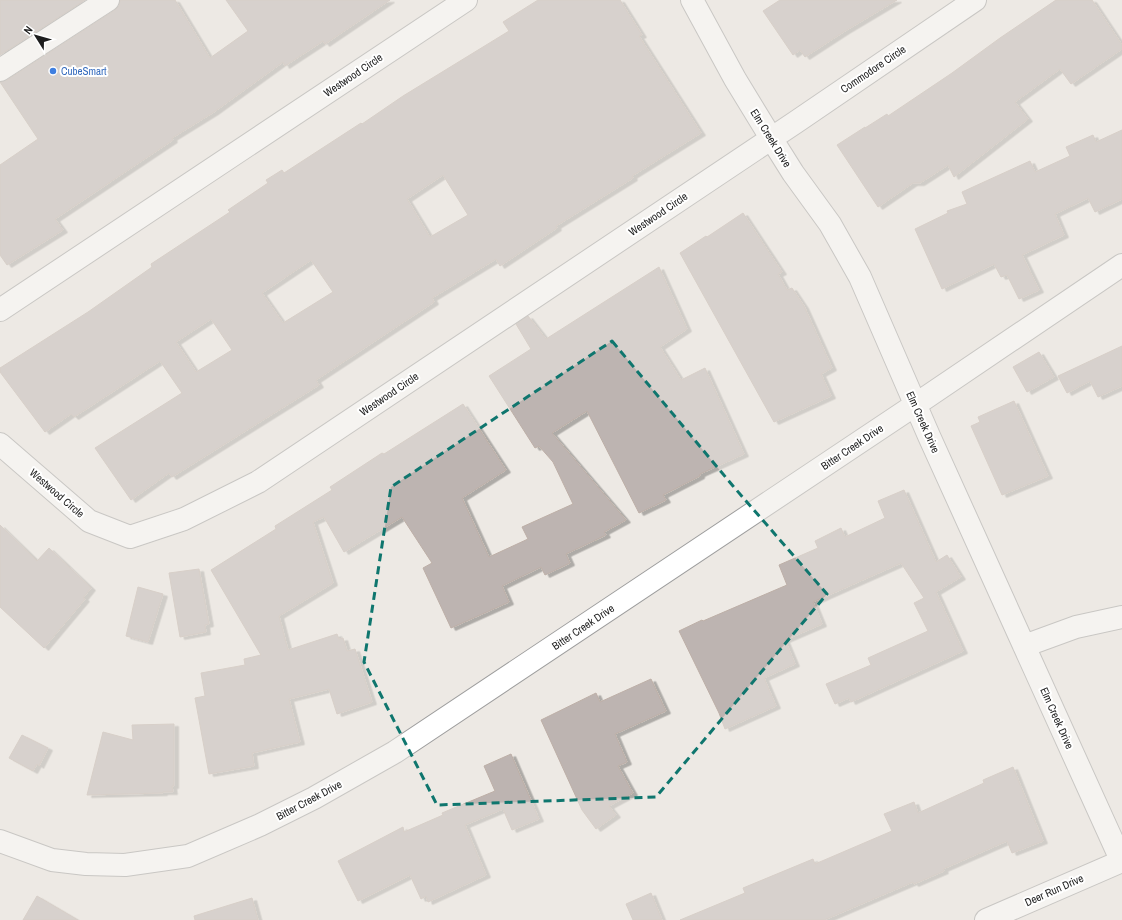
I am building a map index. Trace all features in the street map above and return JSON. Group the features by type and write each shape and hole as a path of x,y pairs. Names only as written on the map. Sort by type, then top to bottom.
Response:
{"street":[{"path":"0,70 108,0"},
{"name":"Westwood Circle","path":"0,310 466,0"},
{"name":"Elm Creek Drive","path":"692,0 735,79 793,173 830,224 860,277 1024,646 1122,861"},
{"name":"Commodore Circle","path":"771,138 974,0"},
{"name":"Westwood Circle","path":"0,444 89,521 130,537 184,519 258,482 771,138"},
{"name":"Bitter Creek Drive","path":"0,841 52,860 86,864 125,865 188,856 260,825 314,798 395,752 916,405 1122,265"},
{"path":"1024,646 1076,627 1122,617"},
{"name":"Deer Run Drive","path":"986,920 1122,861"}],"highlighted area":[{"path":"612,341 733,486 827,594 656,797 437,805 364,662 391,487"}],"building":[{"path":"0,0 85,0 0,55"},
{"path":"120,0 175,0 210,58 248,31 226,0 390,0 325,44 323,41 285,66 283,62 214,112 172,138 173,140 55,219 63,230 7,265 0,255 0,165 38,139 0,82 7,80 115,10 119,6"},
{"path":"538,0 620,0 642,35 639,36 701,133 556,226 557,228 500,266 496,259 432,298 434,302 316,380 319,385 172,477 169,473 131,500 95,448 182,393 160,361 74,417 71,414 45,432 0,372 0,368 88,312 152,267 151,264 230,212 228,210 268,183 266,180 282,170 284,173 361,123 362,124 403,96 509,31 503,22","holes":["443,175 468,215 430,237 407,199","311,260 333,292 283,323 262,293","211,319 232,350 196,372 176,342"]},
{"path":"780,0 897,0 805,57 800,50 793,55 763,11"},
{"path":"1056,0 1092,0 1122,45 1122,49 1071,84 1060,69 1015,102 1028,119 954,177 948,165 920,183 913,183 878,207 837,145 887,114 888,116"},
{"path":"1122,130 1122,199 1095,212 1088,198 1055,214 1064,235 1022,255 1039,290 1019,299 1007,275 1001,277 994,264 942,289 915,229 948,213 947,211 967,204 962,192 1030,161 1035,172 1070,156 1066,147 1093,135 1096,142"},
{"path":"743,213 782,272 778,274 787,290 792,288 804,306 832,368 821,374 831,396 774,422 680,253"},
{"path":"659,267 687,329 660,347 681,380 705,368 744,454 700,474 700,476 663,495 666,500 639,513 587,411 552,433 626,520 604,532 606,535 566,554 570,563 545,575 541,567 502,586 509,602 451,628 423,568 432,563 402,517 344,552 324,517 313,522 333,583 279,616 288,650 337,634 339,639 343,638 347,651 355,649 372,702 337,714 329,689 289,699 300,742 252,753 254,766 209,774 195,698 205,696 201,673 245,665 244,659 261,655 211,570 276,529 275,526 332,490 330,487 382,453 384,454 463,404 506,470 462,498 489,557 528,539 522,527 573,504 553,462 539,446 535,448 489,376 531,349 516,324 528,316 546,339"},
{"path":"1122,346 1122,386 1098,397 1090,381 1067,393 1058,376"},
{"path":"1039,352 1054,377 1027,392 1013,367"},
{"path":"1014,401 1048,476 1002,495 971,426 980,422 978,417"},
{"path":"904,490 936,562 947,555 961,577 936,592 963,651 851,702 849,698 835,704 826,684 871,665 868,658 928,631 914,603 924,598 901,563 813,602 822,624 785,640 795,664 764,678 776,706 725,729 719,713 679,631 787,585 779,565 818,548 815,541 841,528 845,537 885,518 878,501"},
{"path":"0,525 37,561 49,548 91,588 83,598 85,599 44,648 0,607"},
{"path":"199,569 209,624 205,625 206,632 180,637 169,573"},
{"path":"138,587 163,594 148,642 126,636"},
{"path":"651,679 666,711 615,734 627,762 618,766 633,793 609,806 616,815 596,829 582,810 541,720 596,693 600,702"},
{"path":"174,724 173,792 87,795 103,732 133,740 132,725"},
{"path":"22,735 48,748 39,766 37,764 33,771 9,758"},
{"path":"511,754 539,819 512,830 503,809 465,825 486,875 428,902 426,896 421,899 410,875 358,901 338,861 403,827 404,832 443,815 442,813 495,791 484,766"},
{"path":"1013,767 1043,841 1012,853 1007,841 943,869 944,871 914,884 913,882 824,920 680,920 745,893 743,888 813,859 815,864 892,831 884,814 914,802 918,813 984,783 983,780"},
{"path":"651,893 662,920 633,920 626,904"},
{"path":"37,896 78,920 23,920"},
{"path":"252,898 258,920 195,920 194,916"}],"place":[{"name":"CubeSmart","path":"53,71"}]}
